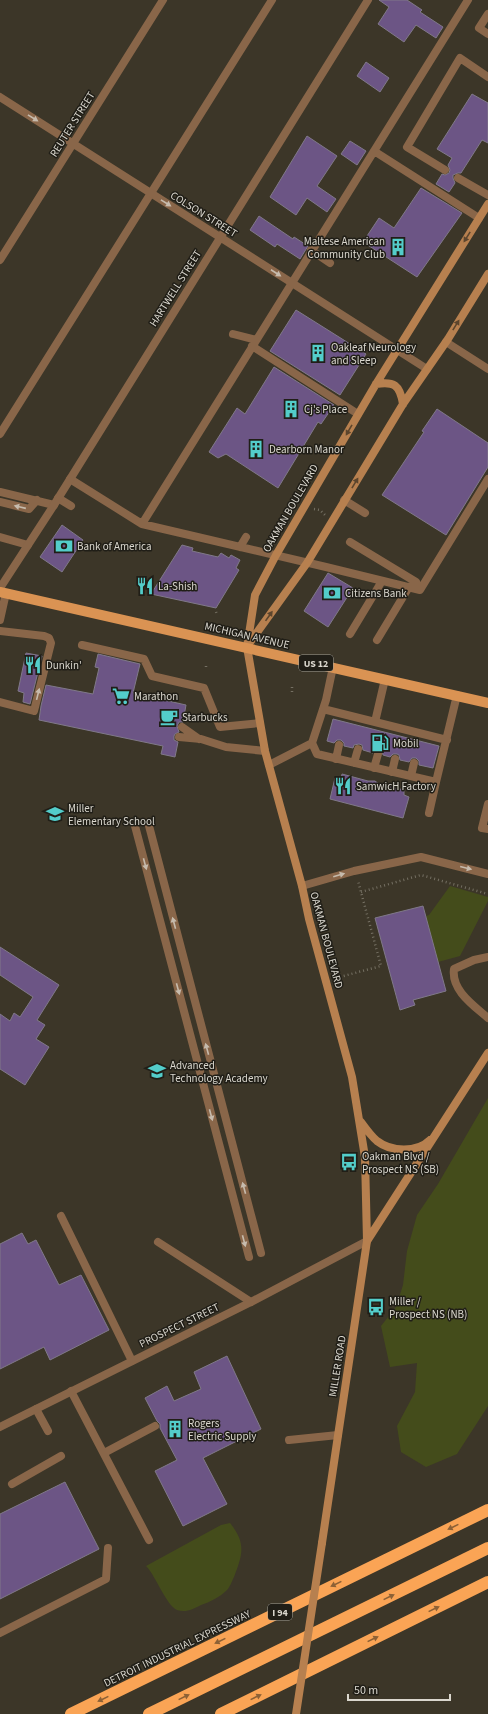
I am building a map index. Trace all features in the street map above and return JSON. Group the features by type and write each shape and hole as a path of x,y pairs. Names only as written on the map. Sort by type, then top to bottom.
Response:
{"highway":[{"name":"DETROIT INDUSTRIAL EXPRESSWAY","path":"71,1714 488,1510"},
{"path":"149,1714 488,1548"},
{"path":"221,1714 488,1582"}],"main road":[{"name":"OAKMAN BOULEVARD","path":"367,1241 365,1157 352,1077 265,750 247,648 255,594 276,555 376,384 488,204"},
{"path":"247,648 307,562 403,404 446,342 488,274"},
{"path":"376,384 387,382 396,386 401,392 403,404"},
{"name":"MICHIGAN AVENUE","path":"2,591 488,703"},
{"name":"MILLER ROAD","path":"296,1714 367,1241 488,1054"},
{"path":"359,1118 366,1130 378,1142 391,1148 407,1150 424,1146 440,1128"}],"street":[{"name":"REUTER STREET","path":"0,260 163,0"},
{"path":"0,434 142,204 151,194 272,0"},
{"name":"HARTWELL STREET","path":"2,591 28,545 368,0"},
{"path":"142,524 291,282 468,0"},
{"path":"488,14 479,28 488,34"},
{"path":"445,170 407,147 460,58 488,77"},
{"name":"COLSON STREET","path":"0,98 427,369"},
{"path":"374,151 479,218"},
{"path":"458,178 488,195"},
{"path":"311,250 330,263"},
{"path":"233,334 254,343 358,414"},
{"path":"446,342 488,369"},
{"path":"70,479 98,493 122,508 142,524 382,581 412,585"},
{"path":"350,542 420,590 436,557 488,479"},
{"path":"0,492 38,500 56,501 71,506"},
{"path":"0,502 28,509 38,500"},
{"path":"344,500 365,513"},
{"path":"0,537 28,545"},
{"path":"240,547 246,537"},
{"path":"350,634 382,581"},
{"path":"377,640 412,585"},
{"path":"0,620 2,591"},
{"path":"0,631 44,636 49,638 52,643 34,711 0,702"},
{"path":"82,645 144,659 152,676 204,688 220,727 260,723"},
{"path":"333,667 323,709 312,743 317,754 436,782"},
{"path":"375,722 385,679"},
{"path":"429,813 457,695"},
{"path":"323,709 347,719 365,723 375,722 385,728 402,733 447,740"},
{"path":"182,727 200,740"},
{"path":"179,738 200,740 226,747 265,750"},
{"path":"269,765 312,743"},
{"path":"336,759 339,744"},
{"path":"354,763 358,749"},
{"path":"374,768 378,754"},
{"path":"392,772 396,759"},
{"path":"411,776 414,763"},
{"path":"488,804 482,828 488,829"},
{"path":"148,822 261,1253"},
{"path":"135,826 249,1257"},
{"path":"302,886 354,871 421,856 488,874"},
{"path":"488,957 474,960 454,969 453,977 466,999 488,1018"},
{"path":"61,1216 132,1361"},
{"name":"PROSPECT STREET","path":"0,1427 251,1302 367,1241"},
{"path":"158,1242 251,1302"},
{"path":"71,1391 149,1540"},
{"path":"36,1408 48,1431"},
{"path":"104,1453 155,1426"},
{"path":"289,1440 338,1435"},
{"path":"12,1484 61,1456"},
{"path":"0,1633 106,1579 108,1548"}],"path":[{"path":"312,508 320,510 327,518"},
{"path":"292,687 292,692"},
{"path":"361,892 421,875 488,894"},
{"path":"349,975 381,966 357,878"}],"green space":[{"path":"450,886 488,897 488,901 460,956 438,962 426,916 429,915"},
{"path":"488,1098 488,1406 457,1454 426,1467 401,1452 397,1426 415,1392 417,1363 390,1367 381,1326 396,1307 403,1285 407,1251 417,1215 438,1184"},
{"path":"230,1523 239,1537 241,1543 241,1555 229,1587 215,1599 189,1610 177,1610 165,1597 154,1576 146,1566 221,1525"}],"building":[{"path":"379,0 407,0 422,10 420,12 443,27 436,38 416,25 404,42 378,24 389,7"},
{"path":"366,62 389,78 380,92 357,76"},
{"path":"472,94 488,103 488,143 482,140 461,173 453,175 455,183 449,192 436,184 442,174 445,175 449,173 450,170 448,165 452,158 437,149"},
{"path":"307,136 337,156 317,186 336,199 327,212 307,198 296,215 270,197"},
{"path":"350,141 366,151 357,165 341,154"},
{"path":"421,188 462,213 417,277 363,242 379,218 394,228"},
{"path":"259,216 293,239 294,237 308,246 300,259 277,244 275,247 250,230"},
{"name":"Oakleaf Neurology and Sleep","path":"296,310 366,354 340,395 270,351"},
{"path":"274,367 334,405 321,424 318,422 278,488 226,454 218,458 209,452 237,408 245,414"},
{"path":"437,409 488,443 488,467 446,535 382,495 424,432 422,431"},
{"path":"62,525 83,540 62,572 40,557"},
{"path":"182,545 193,548 192,551 218,557 221,553 229,558 231,555 240,560 236,568 239,570 216,608 151,594"},
{"path":"328,573 353,588 328,627 304,611"},
{"path":"26,653 42,656 30,704 23,702 24,693 18,691"},
{"path":"98,654 140,664 133,693 186,705 183,722 179,722 177,726 179,732 174,736 174,740 178,742 175,757 161,754 163,746 39,720 46,685 93,694 99,668 95,667"},
{"name":"Mobil","path":"333,719 439,746 433,768 419,765 419,761 416,758 412,758 409,762 400,760 399,755 397,754 393,754 390,757 383,755 382,750 379,749 374,750 373,753 363,750 362,745 359,744 354,745 353,748 344,746 344,743 341,740 337,740 334,743 327,741"},
{"path":"342,774 368,781 375,781 379,784 404,790 404,795 409,797 403,818 330,799 335,778 341,779"},
{"path":"423,906 446,991 413,1000 415,1005 400,1010 375,918"},
{"path":"0,947 59,985 37,1020 45,1025 36,1039 49,1047 25,1085 0,1069 0,1014 10,1021 14,1013 20,1017 33,997 0,975"},
{"path":"22,1233 28,1244 36,1240 59,1285 81,1275 109,1330 50,1360 44,1347 0,1369 0,1244"},
{"path":"227,1356 261,1429 203,1458 227,1504 183,1526 155,1471 177,1460 160,1428 160,1424 145,1398 167,1386 174,1401 201,1389 194,1372"},
{"path":"65,1482 99,1549 0,1599 0,1514"}],"place":[{"name":"Maltese American Community Club","path":"398,247"},
{"name":"Oakleaf Neurology and Sleep","path":"318,353"},
{"name":"Cj's Place","path":"291,409"},
{"name":"Dearborn Manor","path":"256,449"},
{"name":"Bank of America","path":"64,546"},
{"name":"La-Shish","path":"145,586"},
{"name":"Citizens Bank","path":"332,593"},
{"name":"Dunkin'","path":"33,665"},
{"name":"Marathon","path":"121,696"},
{"name":"Starbucks","path":"169,717"},
{"name":"Mobil","path":"380,743"},
{"name":"SamwicH Factory","path":"343,786"},
{"name":"Miller Elementary School","path":"55,814"},
{"name":"Advanced Technology Academy","path":"157,1071"},
{"name":"Oakman Blvd / Prospect NS (SB)","path":"349,1162"},
{"name":"Miller / Prospect NS (NB)","path":"376,1307"},
{"name":"Rogers Electric Supply","path":"175,1429"}]}
